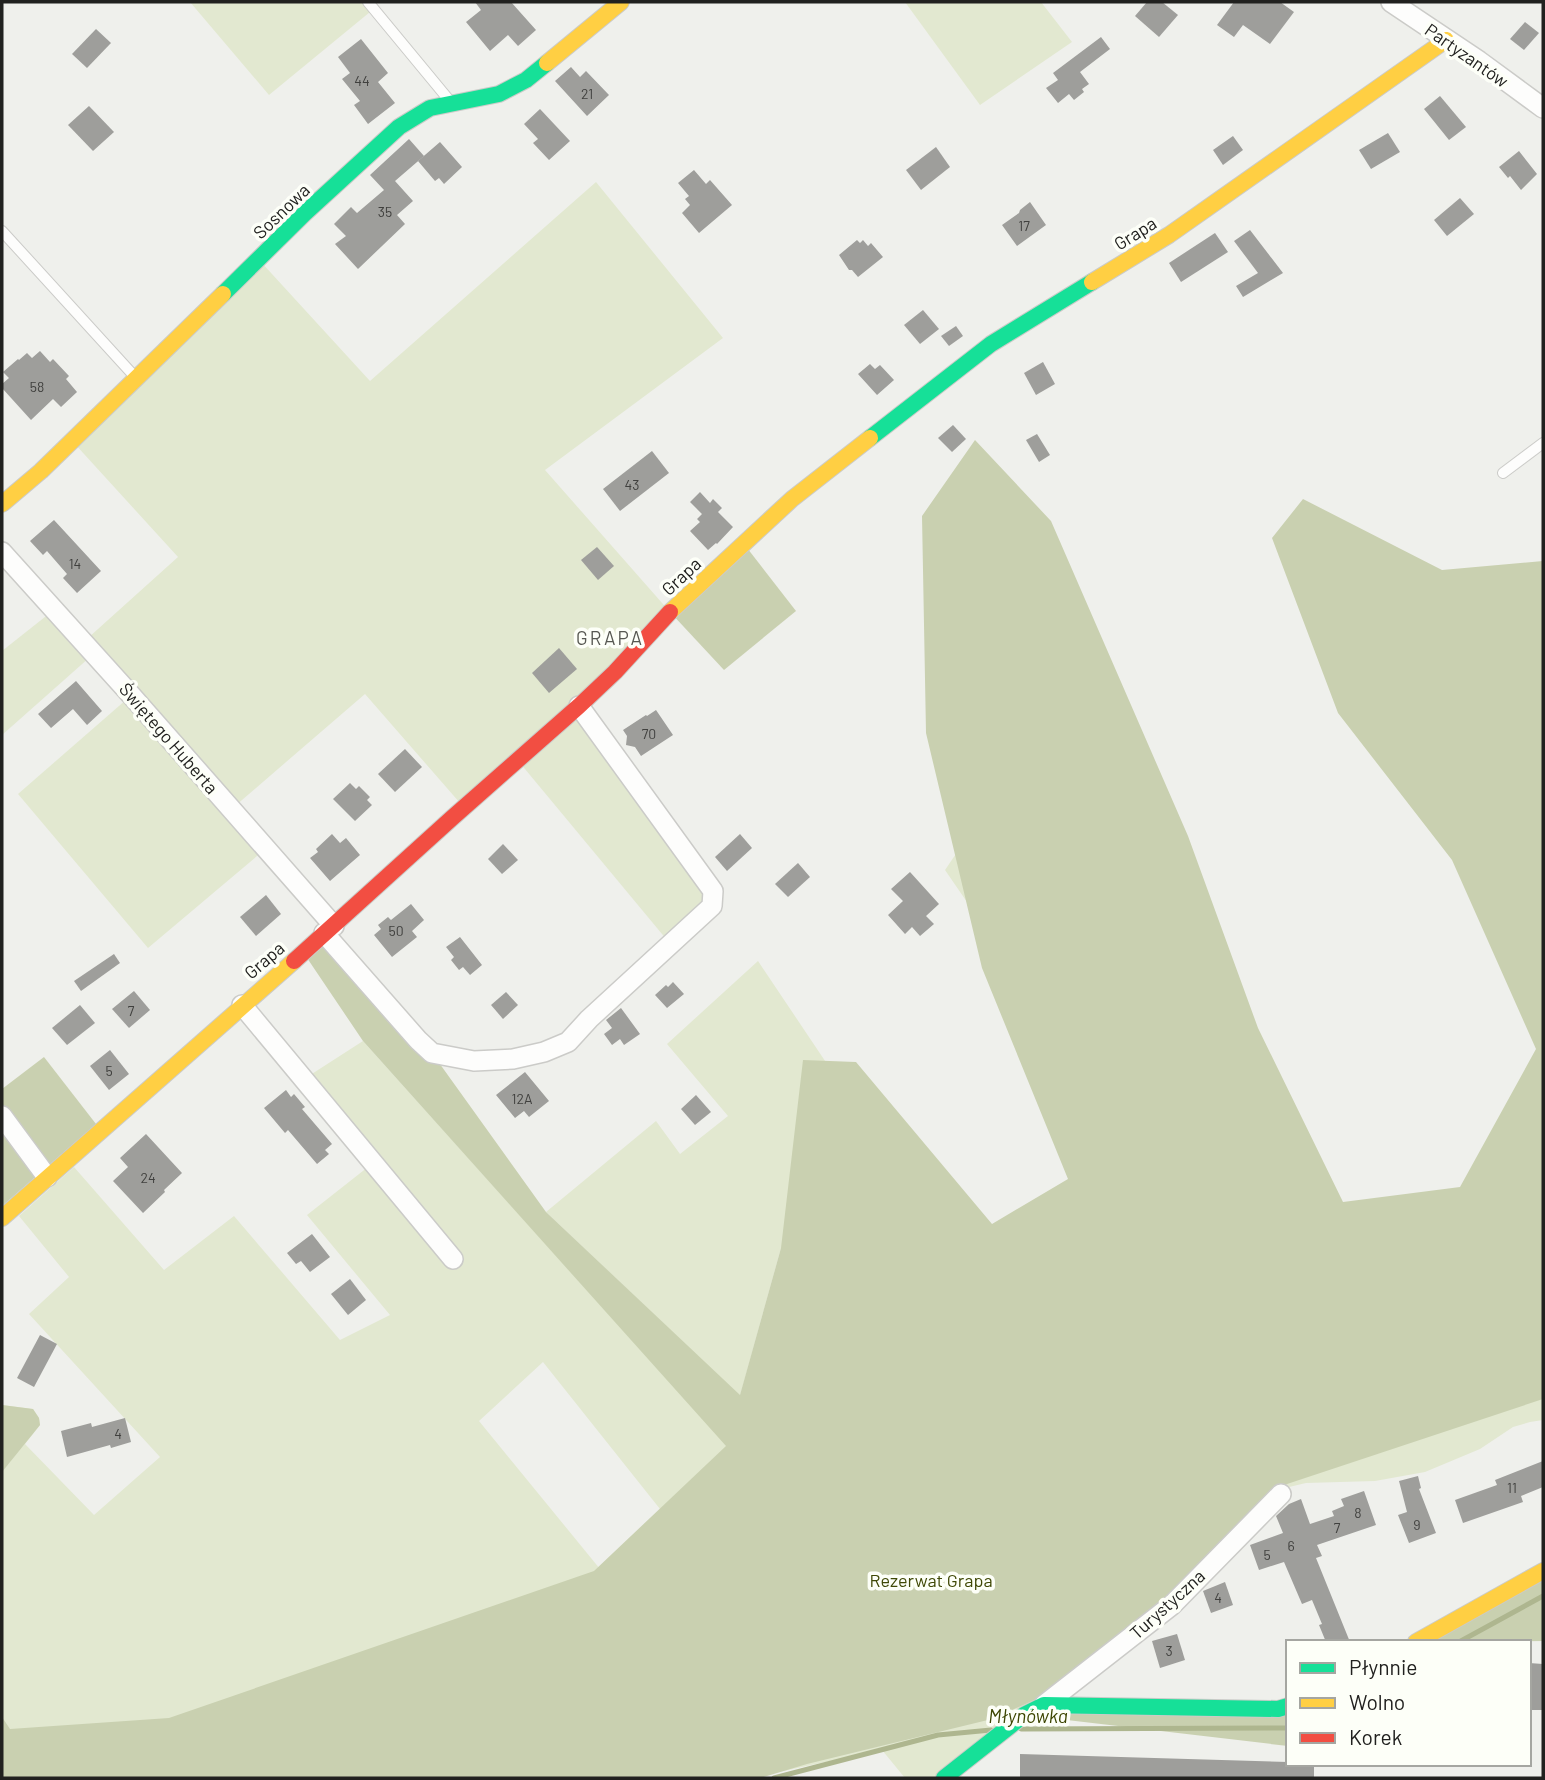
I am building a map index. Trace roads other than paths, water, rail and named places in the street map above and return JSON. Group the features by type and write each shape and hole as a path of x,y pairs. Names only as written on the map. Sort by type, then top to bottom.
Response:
{"street":[{"name":"Sosnowa","path":"2,504 41,471 305,213 399,127 430,108 499,94 526,80 621,2"},
{"name":"Partyzantów","path":"1391,2 1543,108"},
{"name":"Grapa","path":"2,1218 579,706 615,672 670,612 792,499 991,344 1169,235 1446,40"},
{"name":"Świętego Huberta","path":"2,552 131,695 418,1040 432,1053 474,1061 513,1059 544,1052 568,1042 589,1019 712,906 713,891 579,706"},
{"path":"242,1005 453,1259"},
{"path":"2,1116 47,1177"},
{"name":"Turystyczna","path":"944,1778 1024,1715 1044,1705 1172,1605 1281,1494"},
{"path":"1420,1640 1543,1571"},
{"path":"1044,1705 1278,1709 1286,1707"}],"lane":[{"path":"368,2 452,103"},
{"path":"2,231 137,379"},
{"path":"1503,473 1543,443"}],"waterway":[{"name":"Młynówka","path":"1463,1640 1543,1596"},
{"name":"Młynówka","path":"1021,1729 1286,1728"},
{"name":"Młynówka","path":"774,1778 938,1735 991,1730"}],"district":[{"name":"GRAPA","path":"610,637"}],"park label":[{"name":"Rezerwat Grapa","path":"931,1580"}]}
